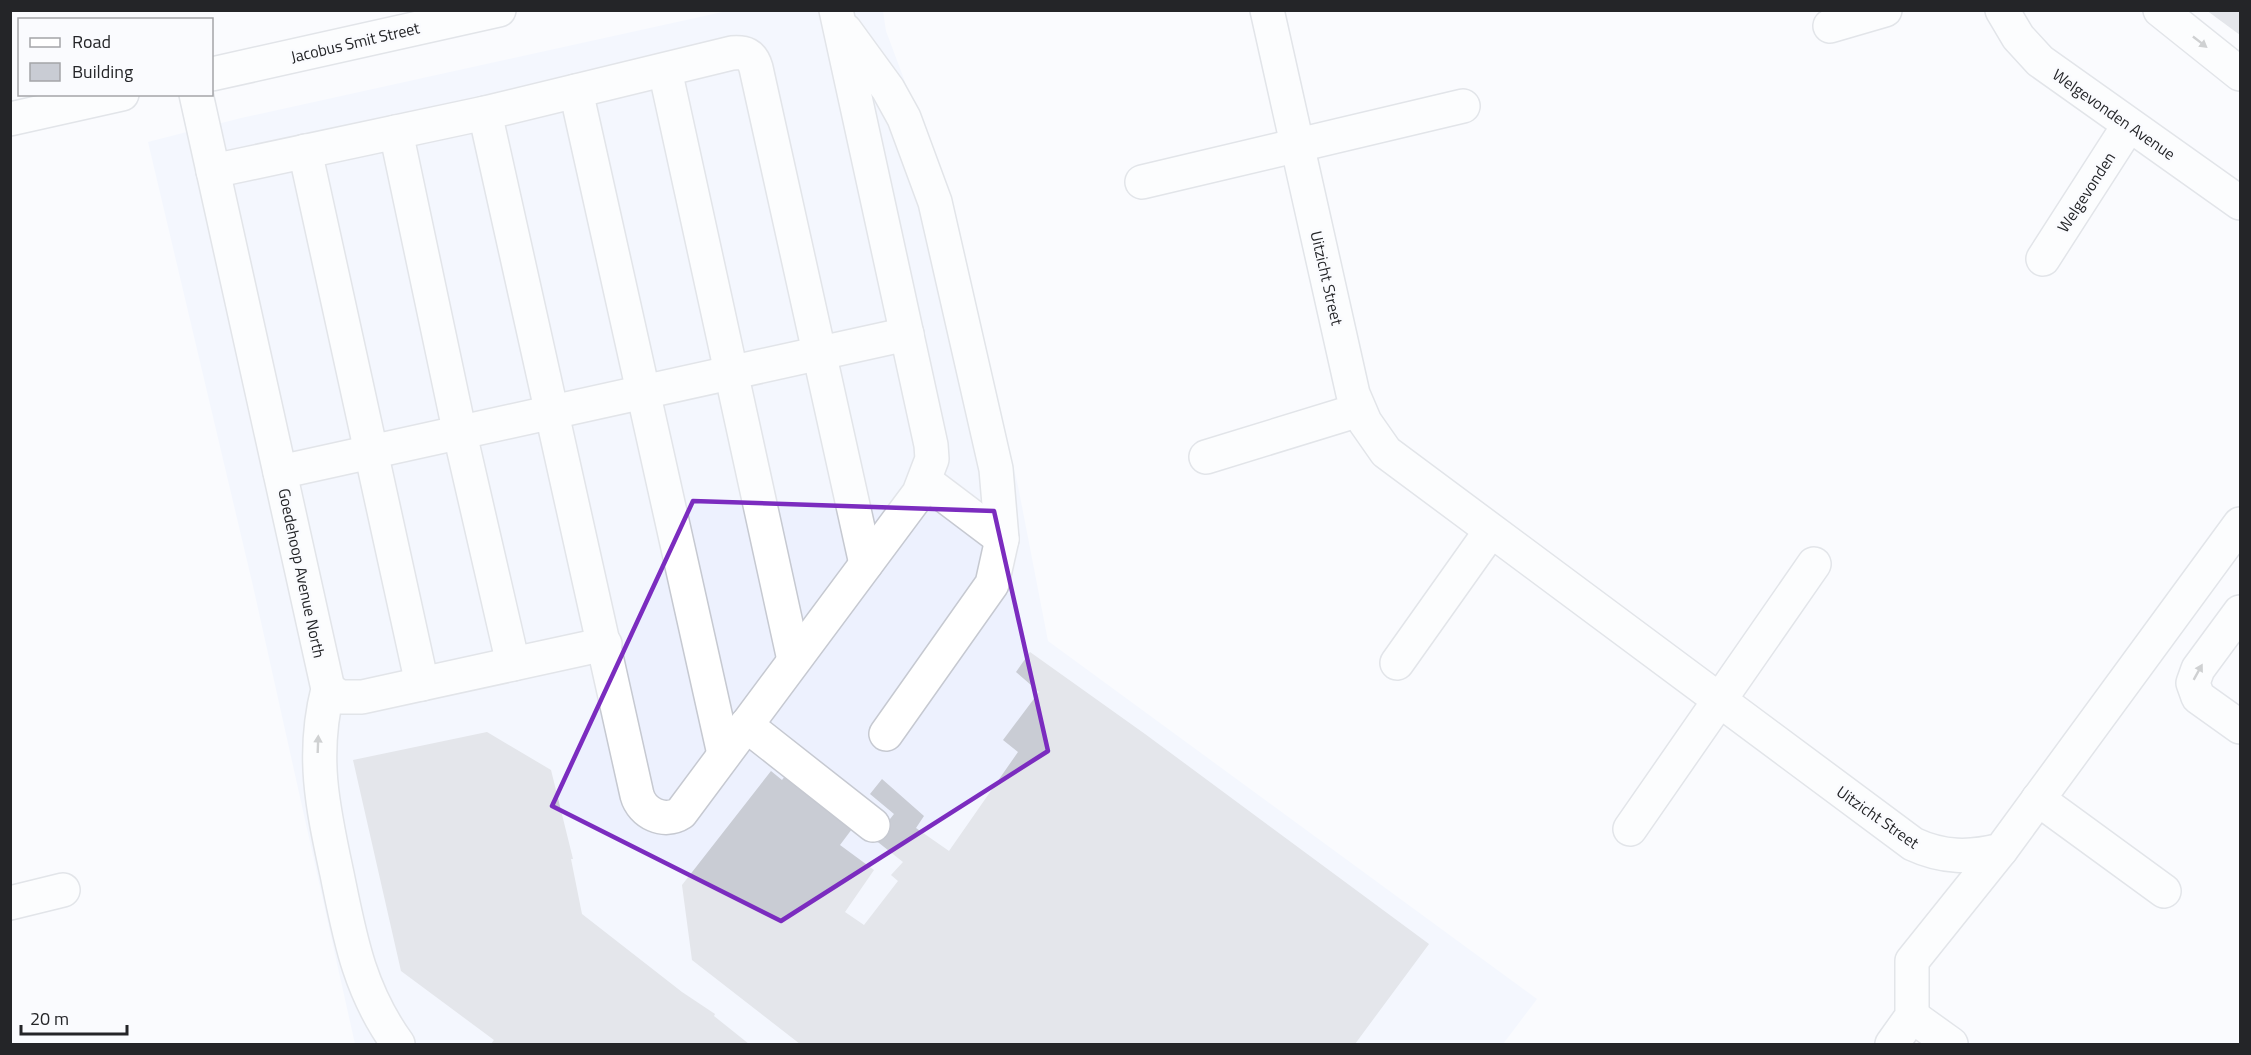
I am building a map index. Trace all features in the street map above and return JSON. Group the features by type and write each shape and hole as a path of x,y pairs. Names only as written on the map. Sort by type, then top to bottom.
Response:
{"street":[{"name":"Jacobus Smit Street","path":"213,75 498,10"},
{"name":"Uitzicht Street","path":"1267,10 1359,410 1386,452 1490,532 1913,844 1940,854 1957,856 2001,850"},
{"path":"1830,26 1885,10"},
{"name":"Welgevonden Avenue","path":"2002,10 2018,37 2040,61 2241,203"},
{"path":"2160,10 2241,74"},
{"path":"485,113 637,795 647,811 664,818 673,818 681,813 919,493 932,459 931,445 837,15"},
{"path":"837,15 888,89 904,118 936,202 996,469 1002,539 992,584 886,734"},
{"path":"213,171 485,113 732,53 747,54 753,59 866,564"},
{"path":"665,70 794,660"},
{"path":"576,91 724,754"},
{"path":"10,119 113,96"},
{"name":"Goedehoop Avenue North","path":"196,96 328,689 318,741 322,800 356,964 372,1004 398,1044"},
{"path":"1142,182 1463,106"},
{"name":"Welgevonden","path":"2043,259 2129,125"},
{"path":"396,132 460,434 513,664"},
{"path":"305,151 422,684"},
{"path":"280,472 907,334"},
{"path":"1206,457 1359,410"},
{"path":"924,481 1002,539"},
{"path":"1893,1044 1912,1016 1912,961 2001,850 2241,525"},
{"path":"1397,663 1490,532"},
{"path":"1630,829 1814,564"},
{"path":"2241,612 2198,669 2193,683 2198,697 2241,726"},
{"path":"328,689 335,696 353,698 605,644"},
{"path":"746,726 873,825"},
{"path":"2038,799 2164,891"},
{"path":"10,903 63,890"},
{"path":"1912,1016 1951,1044"}],"highlighted area":[{"path":"693,501 994,511 1048,751 781,921 552,806"}],"shaded area":[{"path":"727,11 883,11 886,31 945,189 966,267 1018,486 1048,641 1537,999 1503,1044 355,1044 253,586 148,142 241,118"}],"building":[{"path":"2206,10 2240,10 2240,35"},
{"path":"1030,652 1429,944 1355,1044 800,1044 692,960 682,885 771,771 782,780 785,776 855,825 840,845 874,870 845,912 864,925 898,881 891,875 903,862 874,839 894,814 870,794 882,779 924,816 916,828 949,851 1018,752 1003,740 1039,692 1016,672"},
{"path":"487,732 551,770 573,859 571,859 582,914 682,992 715,1014 714,1016 749,1044 491,1044 494,1040 401,971 353,760"}]}
